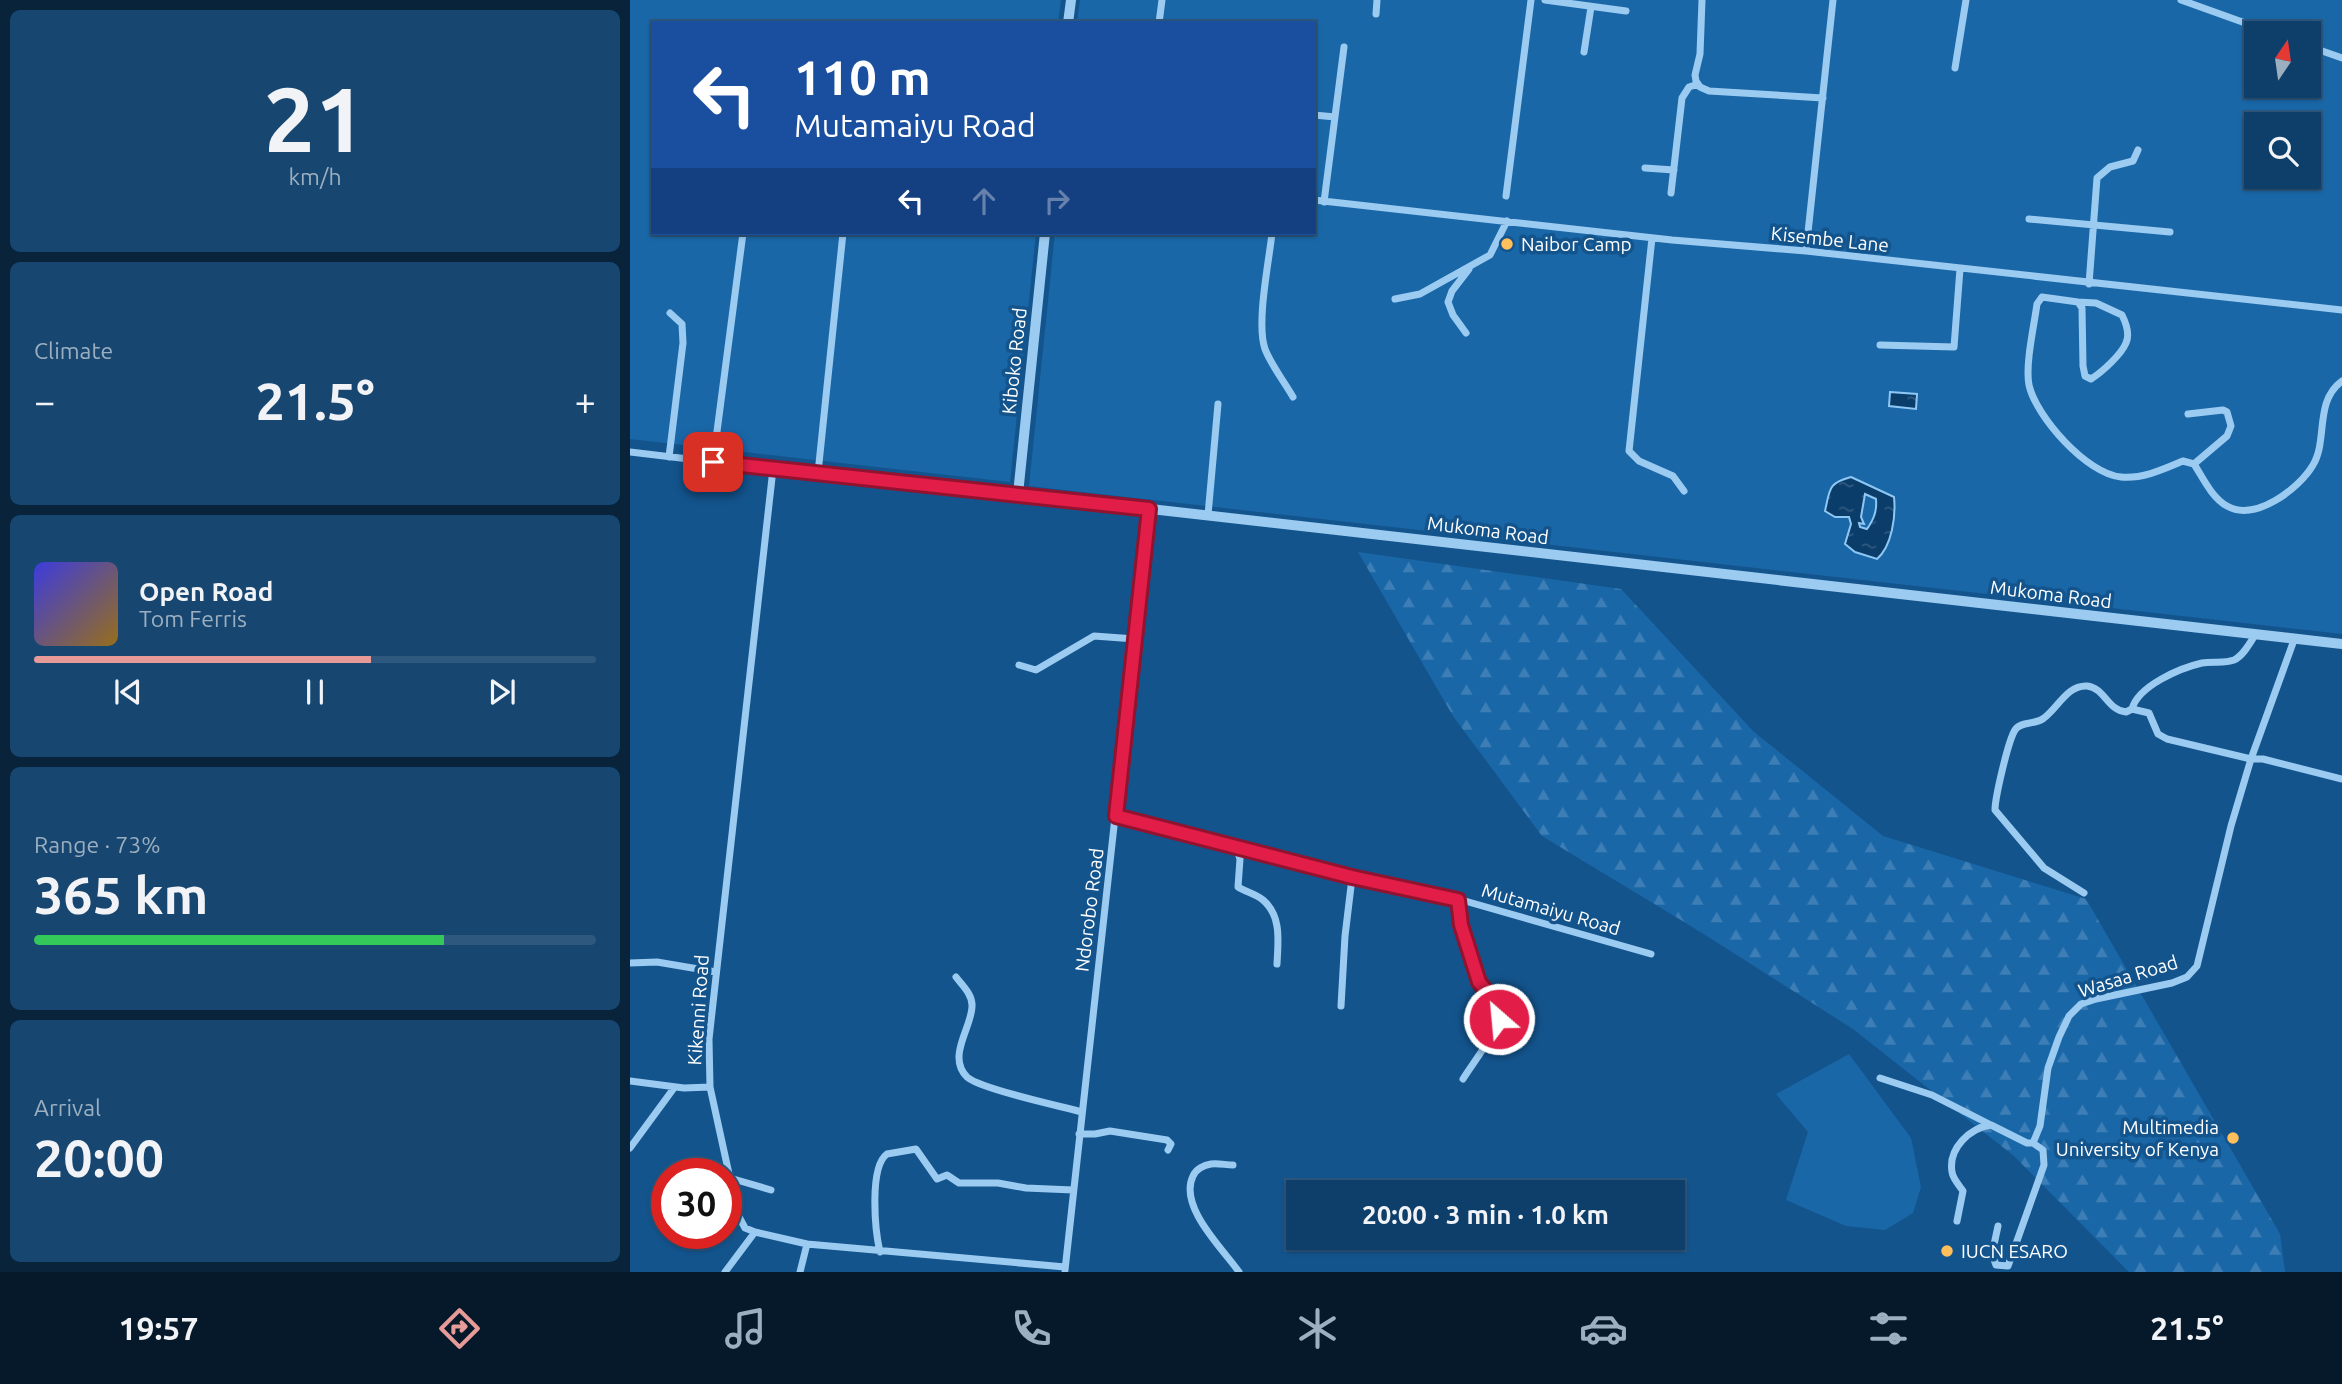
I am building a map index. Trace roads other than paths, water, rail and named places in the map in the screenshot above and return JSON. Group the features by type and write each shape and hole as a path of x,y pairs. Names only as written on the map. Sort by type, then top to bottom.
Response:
{"street":[{"path":"1068,21 1071,0"},
{"path":"1159,21 1162,0"},
{"path":"1376,14 1377,0"},
{"path":"1506,196 1531,0"},
{"path":"1545,0 1626,11"},
{"path":"1702,0 1700,54 1695,75 1698,84 1709,91 1823,98"},
{"path":"1807,251 1833,0"},
{"path":"1955,68 1966,0"},
{"path":"2181,0 2244,23"},
{"path":"1584,52 1591,7"},
{"path":"1324,202 1344,47"},
{"path":"2321,51 2342,58"},
{"path":"1671,193 1682,98 1689,87 1698,84"},
{"path":"1316,115 1335,117"},
{"path":"2088,284 2097,178 2110,167 2133,162 2138,150"},
{"path":"1646,168 1674,170"},
{"name":"Kisembe Lane","path":"1316,200 2342,310"},
{"path":"2029,219 2170,232"},
{"path":"1395,299 1420,294 1492,252 1507,221"},
{"path":"713,462 743,235"},
{"path":"818,473 843,235"},
{"name":"Kiboko Road","path":"1018,494 1045,235"},
{"path":"1272,235 1262,338 1266,351 1293,397"},
{"path":"1652,237 1629,451 1639,461 1673,476 1684,491"},
{"path":"1466,333 1453,315 1448,302 1452,291 1471,265"},
{"path":"1880,345 1953,348 1960,270"},
{"path":"2078,302 2082,308 2085,376 2091,379 2107,367 2126,343 2126,325 2122,315 2106,306 2049,296 2042,297 2037,304 2029,384 2037,409 2072,449 2100,471 2119,477 2140,477 2183,461 2194,464 2218,499 2228,507 2239,510 2258,509 2273,503 2298,484 2313,466 2327,402 2332,391 2342,381"},
{"path":"669,457 684,343 682,324 670,313"},
{"path":"1208,515 1218,404"},
{"path":"2188,414 2223,410 2227,412 2231,426 2227,436 2194,464"},
{"name":"Mukoma Road","path":"630,452 2342,644"},
{"name":"Kikenni Road","path":"726,1158 710,1087 709,1039 772,469"},
{"name":"Ndorobo Road","path":"1065,1270 1149,509"},
{"path":"2132,709 2138,694 2148,686 2204,662 2231,661 2238,658 2255,635"},
{"path":"1019,665 1036,670 1094,636 1135,639"},
{"name":"Wasaa Road","path":"2033,1143 2040,1126 2048,1068 2069,1016 2081,1004 2172,983 2187,977 2197,966 2231,826 2251,760 2294,640"},
{"path":"2084,893 2044,868 1996,810 2015,730 2018,726 2042,721 2075,688 2093,688 2120,712 2132,709 2149,713 2162,737 2251,760 2263,759 2342,779"},
{"name":"Mutamaiyu Road","path":"1116,816 1352,877 1458,900 1651,954"},
{"path":"1236,847 1240,859 1238,887 1265,901 1274,915 1278,928 1277,964"},
{"path":"1341,1006 1352,877"},
{"path":"1458,900 1461,925 1479,982 1501,1011 1494,1028 1463,1079"},
{"path":"630,963 657,962 716,972"},
{"path":"956,977 972,1003 961,1038 960,1056 962,1070 968,1078 984,1086 1082,1112"},
{"path":"1880,1078 1933,1095 2043,1150 2043,1165 2008,1266 1996,1265 1992,1254 1997,1226"},
{"path":"630,1081 674,1087 710,1087"},
{"path":"630,1148 674,1087"},
{"path":"1957,1221 1963,1191 1952,1175 1953,1157 1971,1131 1991,1125"},
{"path":"1079,1134 1095,1134 1107,1130 1155,1138 1170,1142 1168,1150"},
{"path":"880,1252 874,1215 879,1164 887,1154 916,1149 936,1179 947,1175 959,1183 998,1183 1026,1188 1073,1190"},
{"path":"1233,1165 1203,1166 1193,1176 1191,1191 1195,1210 1214,1242 1239,1272"},
{"path":"742,1182 771,1190"},
{"name":"Kikenni Road","path":"742,1224 755,1232"},
{"path":"724,1272 755,1232 807,1244 1065,1270"},
{"path":"800,1272 807,1244"}],"water":[{"path":"1890,392 1917,394 1916,409 1889,406"},
{"path":"1851,477 1894,497 1892,530 1886,547 1877,559 1855,552 1845,544 1851,524 1849,517 1835,517 1825,511 1831,488","holes":["1865,494 1876,499 1872,522 1867,529 1860,527 1859,523 1864,524 1861,517"]}],"place":[{"name":"Naibor Camp","path":"1507,244"},
{"name":"Multimedia University of Kenya","path":"2233,1138"},
{"name":"IUCN ESARO","path":"1947,1251"}]}
